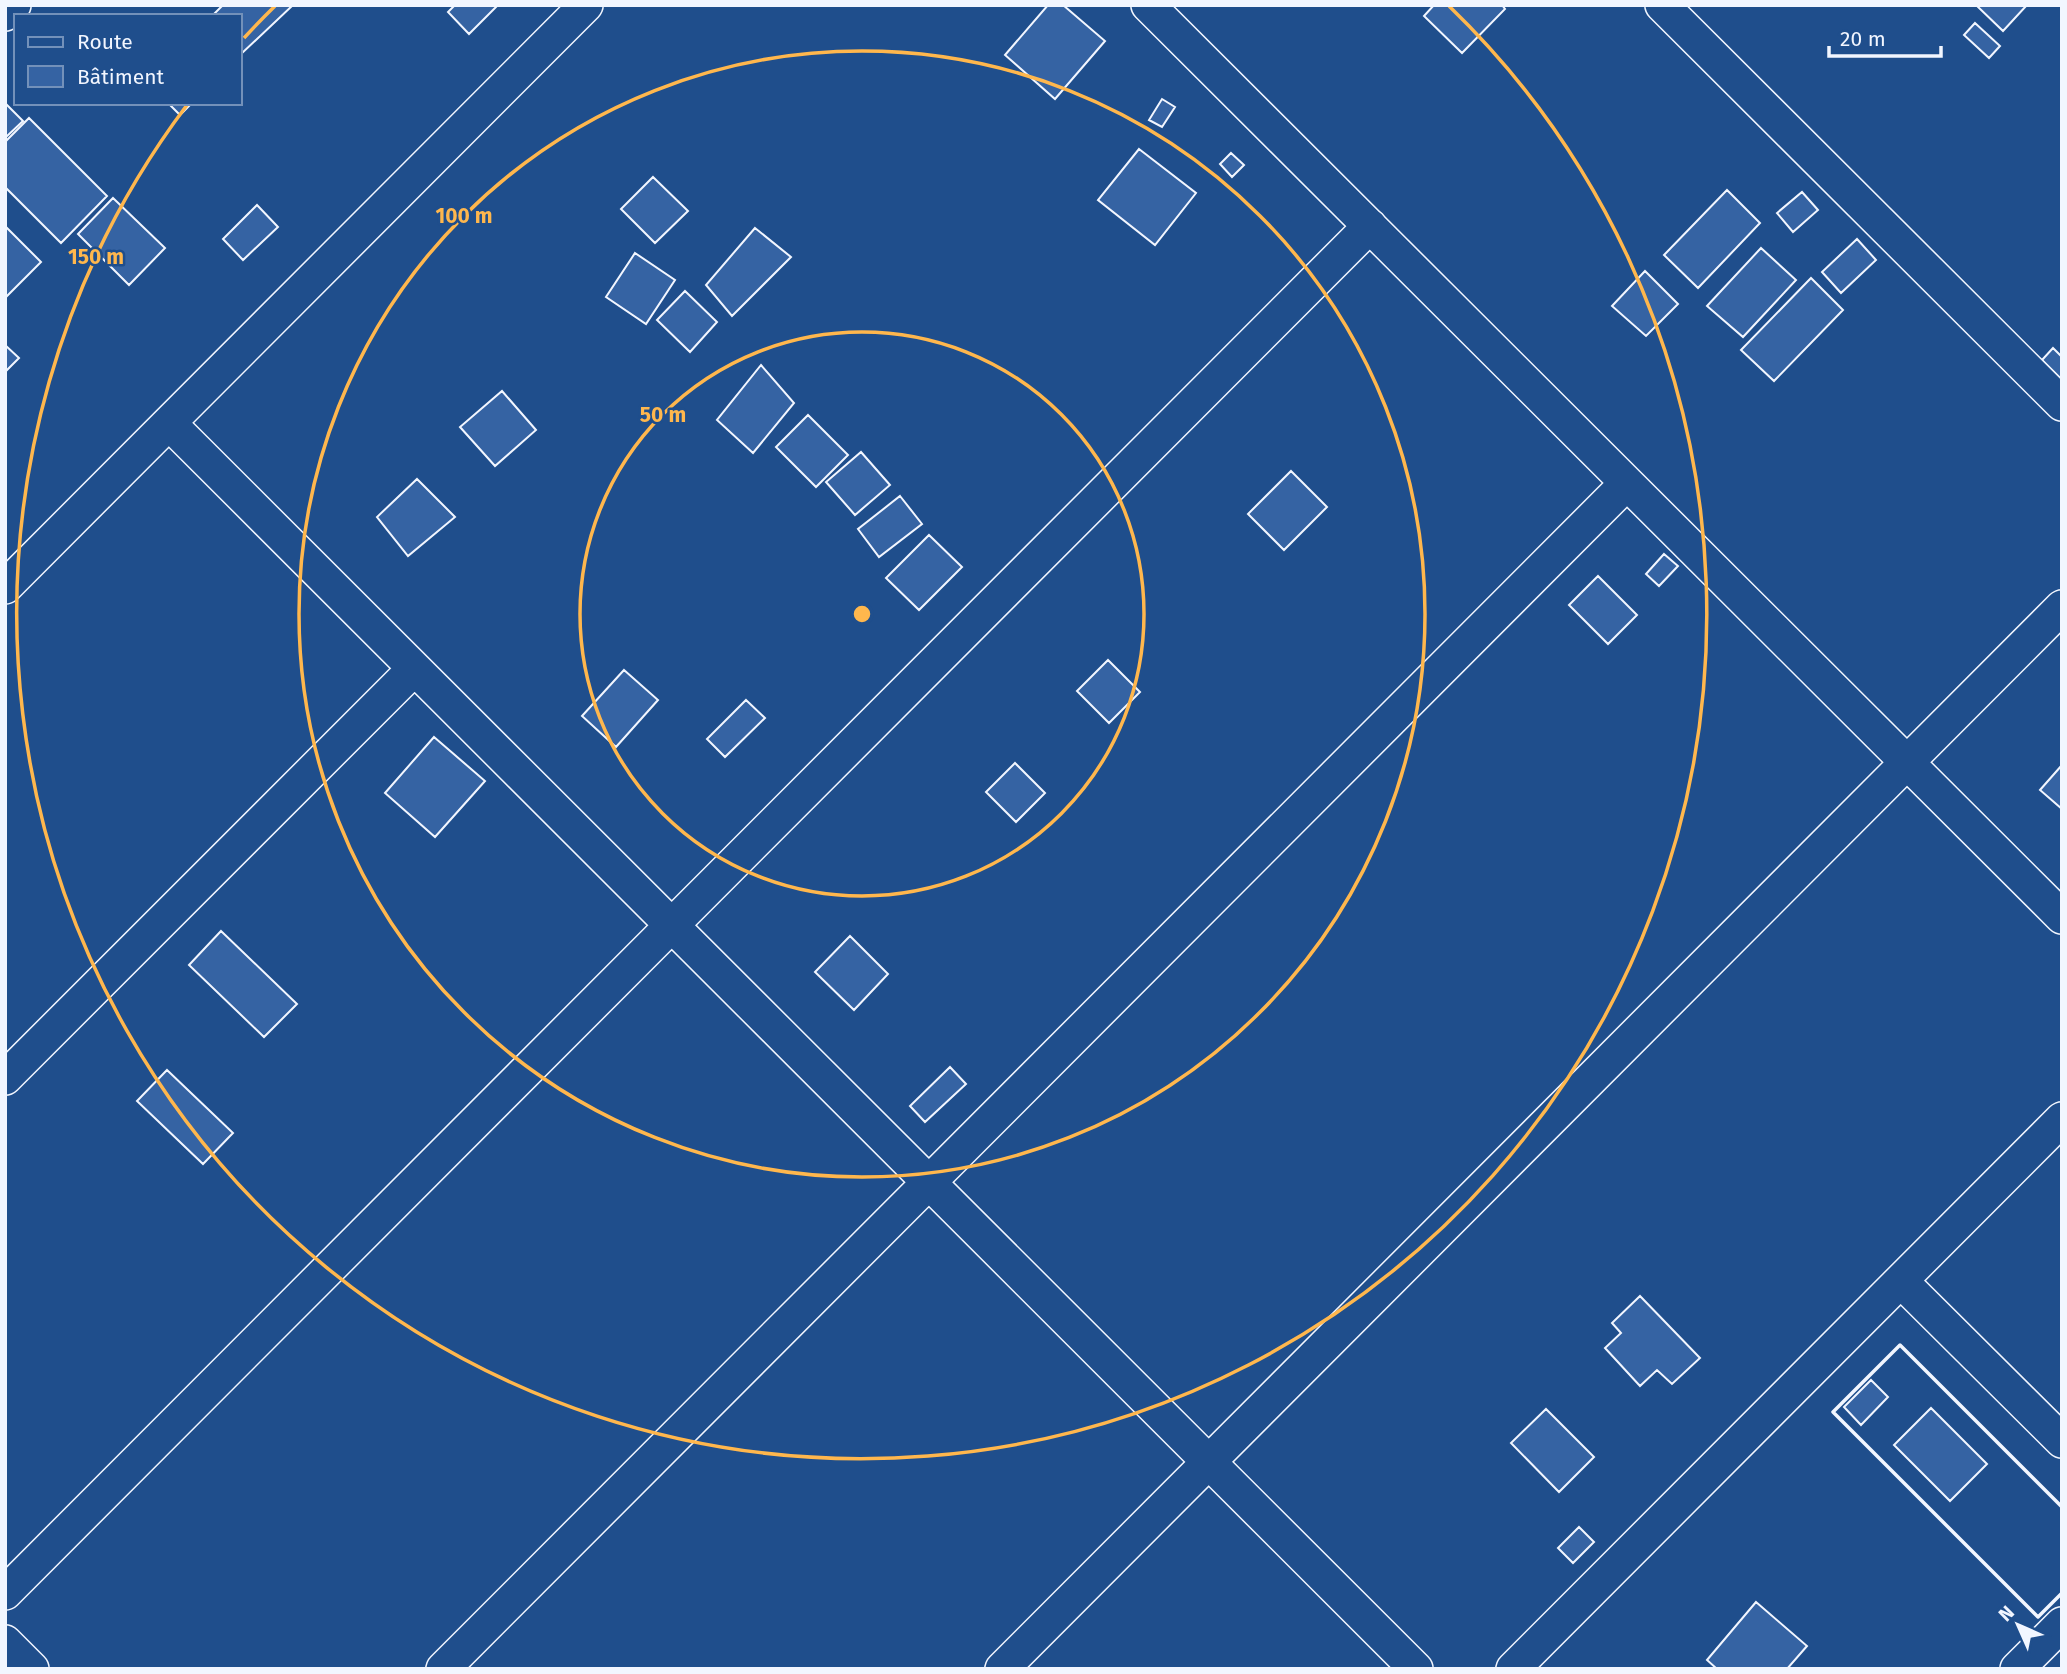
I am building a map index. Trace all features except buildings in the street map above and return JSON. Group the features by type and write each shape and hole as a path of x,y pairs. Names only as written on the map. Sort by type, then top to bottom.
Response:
{"street":[{"path":"5,14 14,5"},
{"path":"5,587 586,5"},
{"path":"1148,5 2062,917"},
{"path":"1662,5 2062,404"},
{"path":"5,1593 1370,226"},
{"path":"169,423 1416,1669"},
{"path":"443,1669 1627,483"},
{"path":"1002,1669 2062,607"},
{"path":"5,1078 414,669"},
{"path":"1513,1669 2062,1119"},
{"path":"1900,1281 2062,1441"},
{"path":"2017,1669 2062,1624"},
{"path":"5,1642 32,1669"}],"wall":[{"path":"2062,1507 1900,1345 1833,1412 2038,1617 2062,1593"}]}
